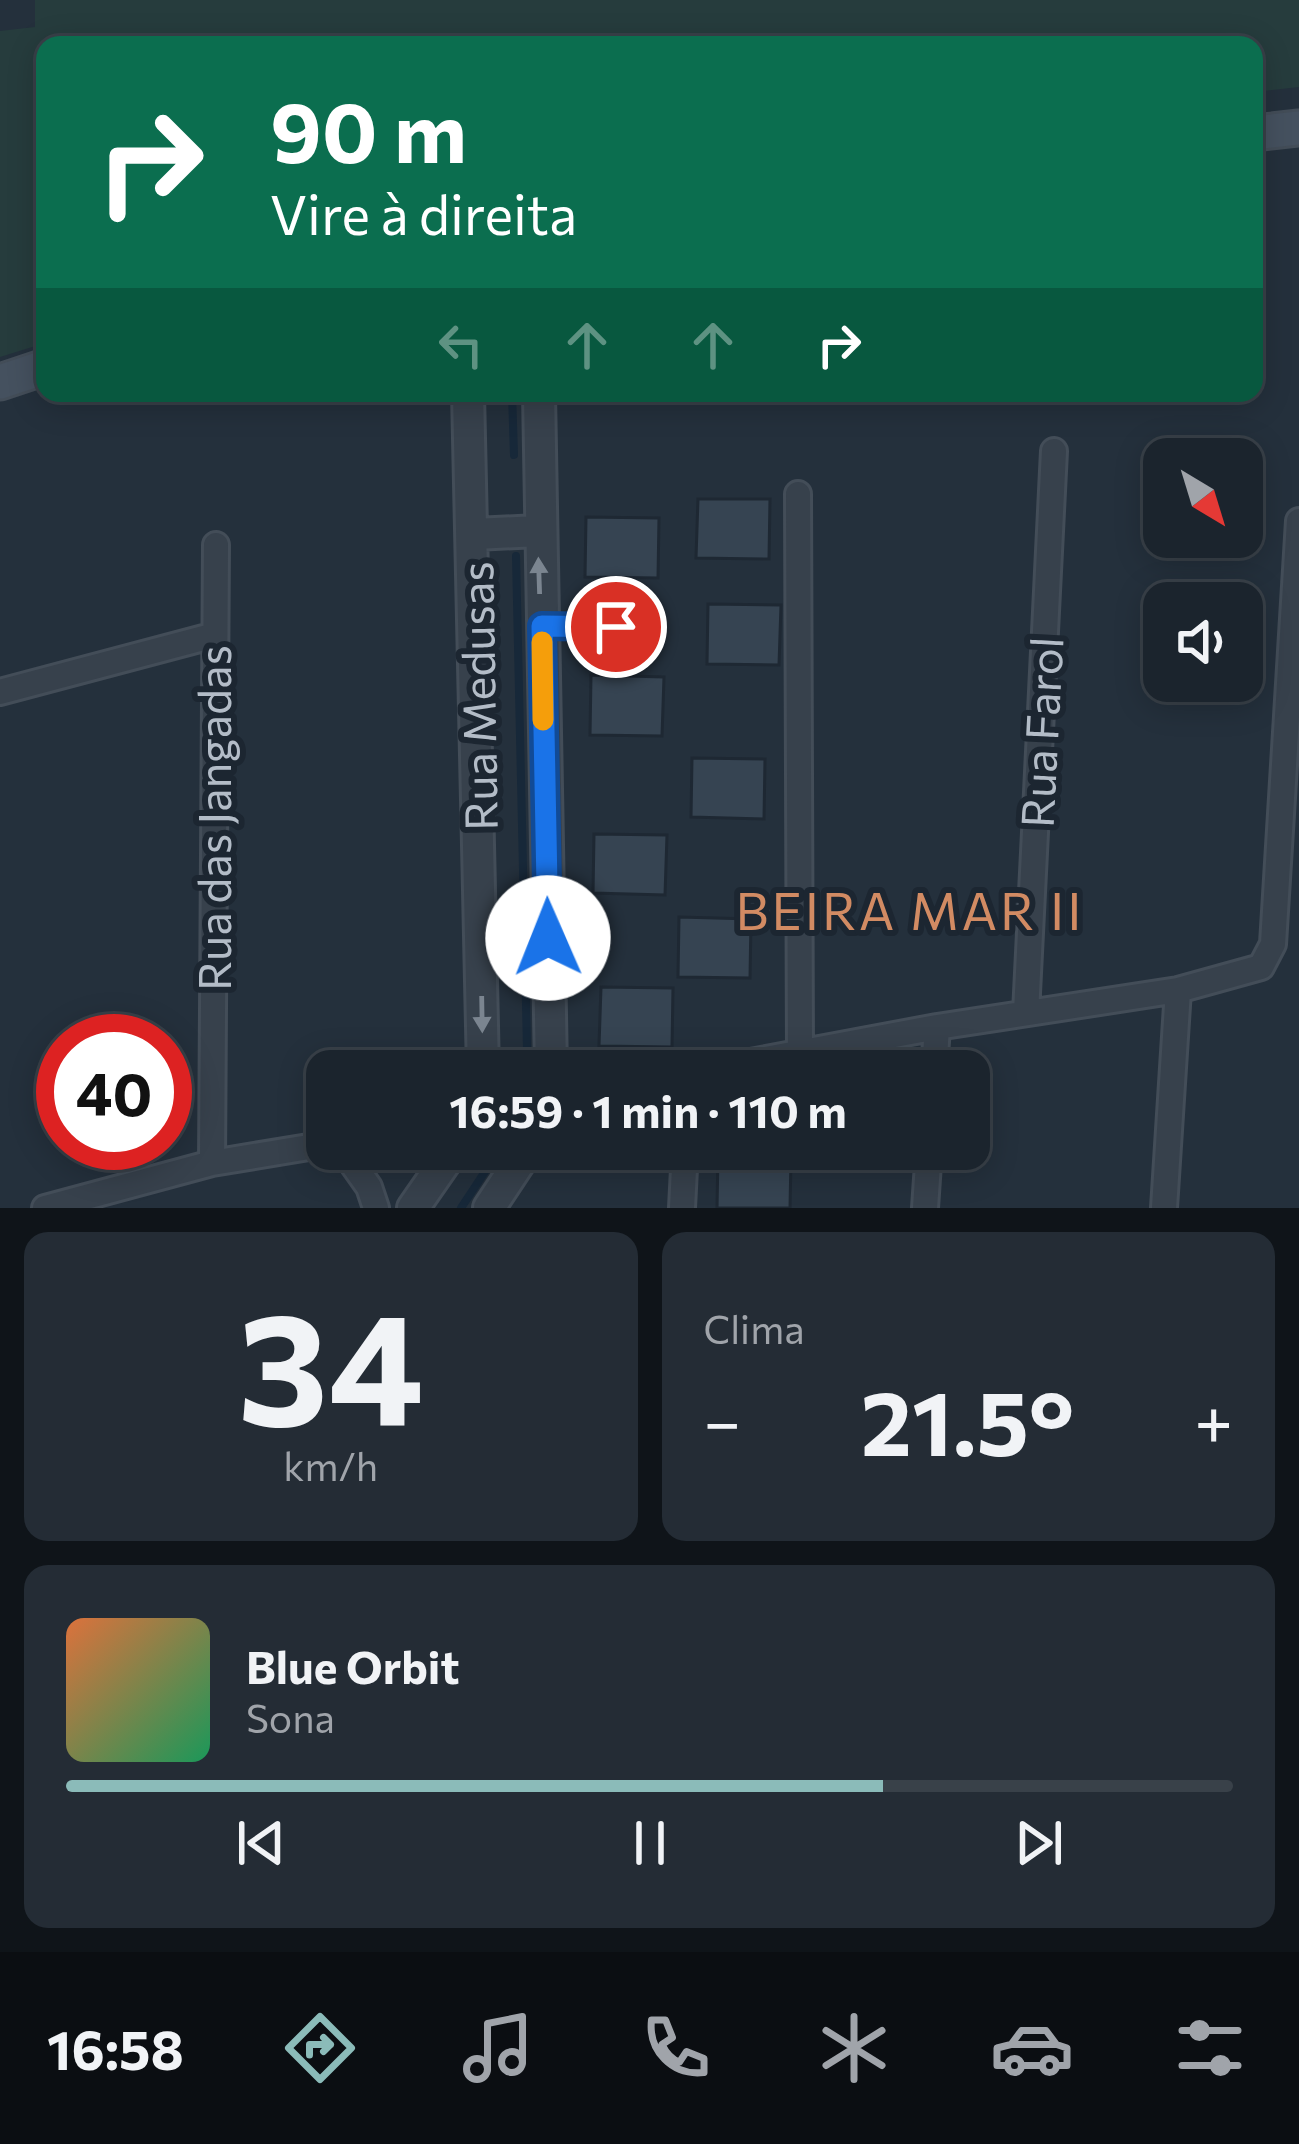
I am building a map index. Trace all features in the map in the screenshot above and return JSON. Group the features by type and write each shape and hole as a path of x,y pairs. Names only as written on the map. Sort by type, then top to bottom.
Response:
{"main road":[{"path":"1263,132 1299,128"},
{"path":"0,382 36,370"}],"street":[{"name":"Rua Medusas","path":"468,402 475,534 483,1050"},
{"path":"539,402 550,1050"},
{"name":"Rua Farol","path":"1026,1013 1054,451"},
{"path":"798,494 800,1050"},
{"path":"811,1050 1178,990 1261,967 1273,944 1290,755 1299,521"},
{"path":"475,534 538,531"},
{"name":"Rua das Jangadas","path":"212,1163 216,545"},
{"path":"0,692 212,636"},
{"path":"1164,1208 1178,990"},
{"path":"935,1050 937,1027"},
{"path":"45,1208 106,1200 212,1163 306,1147"},
{"path":"357,1170 370,1187 376,1208"},
{"path":"413,1208 439,1170"},
{"path":"490,1208 514,1170"},
{"path":"682,1208 685,1170"},
{"path":"925,1208 928,1170"}],"lane":[{"path":"542,626 653,628"}],"green space":[{"path":"35,0 1299,0 1299,87 1263,91 1263,36 36,36 36,346 0,357 0,31 35,27"}],"building":[{"path":"698,499 770,499 769,559 696,558"},
{"path":"586,517 659,518 658,578 585,577"},
{"path":"708,604 781,605 779,665 707,664"},
{"path":"591,675 664,677 662,736 590,735"},
{"path":"692,758 765,759 764,819 691,817"},
{"path":"594,834 667,835 665,895 593,893"},
{"path":"679,917 751,919 750,978 678,977"},
{"path":"601,987 673,988 672,1047 599,1046"},
{"path":"718,1170 791,1170 790,1208 717,1208"}],"waterway":[{"path":"512,402 514,455"},
{"path":"516,556 526,1050"},
{"path":"461,1208 486,1170"}],"slow traffic":[{"path":"542,642 543,720"}],"district":[{"name":"BEIRA MAR II","path":"910,909"}],"route":[{"path":"548,938 542,626 616,627"}]}
